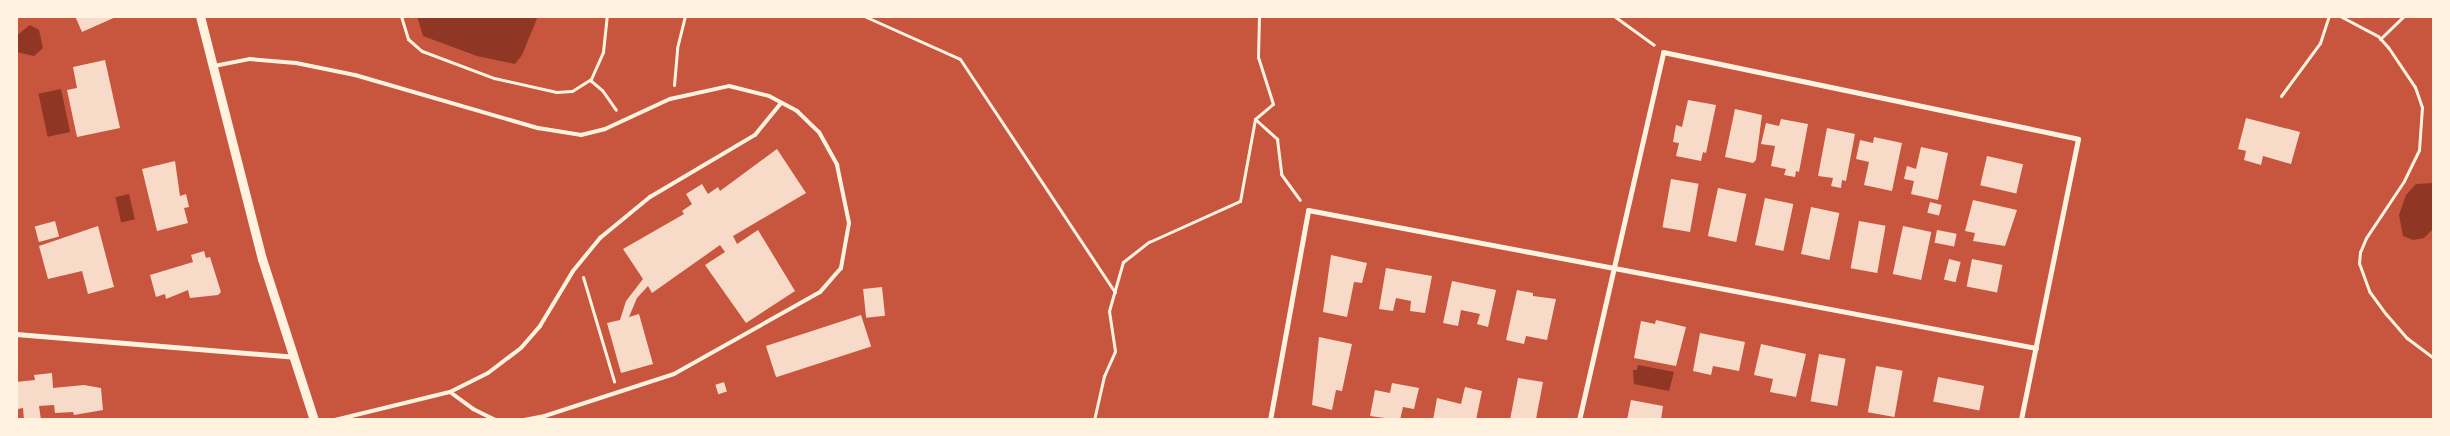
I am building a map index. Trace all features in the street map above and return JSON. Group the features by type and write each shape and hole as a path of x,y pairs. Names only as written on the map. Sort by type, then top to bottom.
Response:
{"street":[{"path":"200,16 262,259 297,357 314,420"},
{"path":"1579,420 1663,52 2078,139 2021,420"},
{"path":"1270,420 1308,210 2036,348"},
{"path":"16,334 297,357"}],"lane":[{"path":"214,66 249,59 296,63 355,75 561,134 580,135 622,122 674,98 728,86 748,89 797,111 819,132 838,165 850,223 840,268 820,292 793,310 674,374 524,420"},
{"path":"335,420 450,392 488,373 520,348 540,326 573,271 600,238 650,197 755,135 781,103"},
{"path":"450,392 473,409 496,420"}],"path":[{"path":"401,16 408,40 414,46 494,78 556,92 572,91 590,80 603,52 607,16"},
{"path":"674,98 677,48 685,16"},
{"path":"864,16 960,59 1115,292"},
{"path":"1094,420 1104,376 1115,351 1109,311 1123,262 1149,242 1240,201 1255,119 1273,104 1258,57 1259,16"},
{"path":"1614,16 1632,26 1663,52"},
{"path":"2280,96 2320,43 2329,16"},
{"path":"2340,16 2380,39 2415,87 2422,107 2422,137 2412,167 2366,238 2360,252 2360,264 2369,291 2386,314 2407,338 2434,358"},
{"path":"2380,39 2404,16"},
{"path":"590,80 607,96 622,122"},
{"path":"1255,119 1277,139 1281,174 1308,210"},
{"path":"582,276 615,386"}],"shaded area":[{"path":"417,16 538,16 522,55 515,64 477,56 423,36"},
{"path":"30,25 39,30 43,48 34,56 16,52 16,36"},
{"path":"61,89 70,132 48,137 39,94"},
{"path":"2434,183 2433,229 2424,238 2413,240 2403,236 2399,215 2406,195 2416,184"},
{"path":"129,194 135,219 121,222 115,197"},
{"path":"1638,365 1674,372 1669,391 1634,384 1633,370 1637,370"}],"building":[{"path":"75,16 118,16 82,32"},
{"path":"105,60 120,128 77,137 67,90 77,88 73,67"},
{"path":"1688,100 1716,105 1706,153 1703,152 1701,161 1676,156 1679,143 1673,142 1676,125 1682,127"},
{"path":"1735,109 1762,115 1756,160 1753,163 1725,157"},
{"path":"2246,118 2300,132 2291,164 2263,156 2261,165 2244,160 2246,151 2238,149"},
{"path":"1781,119 1808,124 1799,172 1796,171 1795,177 1784,175 1786,169 1771,166 1775,146 1761,144 1766,123 1779,126"},
{"path":"1827,128 1855,134 1846,181 1842,180 1841,188 1831,186 1833,178 1818,176"},
{"path":"1874,137 1902,143 1892,191 1864,185 1869,162 1856,159 1860,140 1873,143"},
{"path":"1921,147 1948,153 1938,200 1911,194 1914,181 1904,179 1907,166 1916,169"},
{"path":"777,149 806,193 733,236 737,244 758,230 795,291 746,323 705,265 725,252 720,245 652,293 648,286 637,298 629,317 639,314 653,364 621,373 607,323 620,320 626,301 643,279 623,249 684,214 682,211 692,204 686,194 702,184 708,194 718,187 720,191"},
{"path":"1987,156 2023,164 2016,194 1980,185"},
{"path":"175,161 180,196 186,194 189,207 184,208 188,223 157,231 142,169"},
{"path":"1671,179 1699,184 1690,232 1662,227"},
{"path":"1718,188 1746,194 1736,242 1708,236"},
{"path":"1765,198 1793,204 1783,251 1755,245"},
{"path":"1973,200 2017,210 2005,246 1973,241 1975,233 1965,231"},
{"path":"1930,202 1942,205 1939,216 1927,213"},
{"path":"1811,207 1839,213 1829,260 1801,254"},
{"path":"55,221 59,236 39,242 35,226"},
{"path":"1859,221 1886,226 1877,273 1851,268"},
{"path":"98,226 114,287 88,294 82,271 48,279 39,246"},
{"path":"1903,226 1931,232 1921,280 1893,274"},
{"path":"1937,230 1957,234 1954,247 1935,243"},
{"path":"204,251 206,258 210,257 221,292 218,295 190,298 188,290 166,299 165,294 156,297 150,275 193,262 191,255"},
{"path":"1331,255 1367,263 1362,283 1354,282 1347,317 1323,312"},
{"path":"1949,259 1961,262 1956,282 1944,279"},
{"path":"1972,259 2002,265 1997,292 1967,286"},
{"path":"1386,268 1432,276 1425,313 1410,311 1411,301 1396,298 1393,311 1379,309"},
{"path":"1452,281 1496,290 1488,327 1477,324 1480,314 1461,310 1458,326 1443,323"},
{"path":"882,287 885,316 866,318 863,289"},
{"path":"1517,290 1533,293 1533,296 1556,299 1547,340 1526,336 1524,344 1506,340"},
{"path":"861,315 871,346 776,377 766,346"},
{"path":"1656,320 1686,327 1676,366 1634,358 1641,321 1655,324"},
{"path":"1700,333 1745,342 1739,371 1713,366 1711,375 1693,371"},
{"path":"1319,337 1352,344 1342,391 1336,390 1332,410 1312,405"},
{"path":"1761,344 1806,354 1796,397 1770,392 1773,379 1754,375"},
{"path":"1819,354 1846,359 1837,406 1811,401"},
{"path":"1876,366 1903,371 1894,417 1868,412"},
{"path":"52,373 53,388 84,385 101,388 103,410 74,415 73,412 55,413 54,405 39,406 41,420 24,420 23,408 18,409 16,382 35,380 34,375"},
{"path":"1938,377 1984,386 1979,411 1933,402"},
{"path":"1518,378 1543,382 1536,419 1510,420"},
{"path":"724,382 727,392 718,394 715,385"},
{"path":"1392,383 1419,388 1414,409 1403,407 1400,420 1370,416 1375,390 1390,393"},
{"path":"1465,387 1482,391 1476,420 1433,420 1437,398 1461,404"},
{"path":"1631,400 1663,406 1661,420 1627,420"}]}
